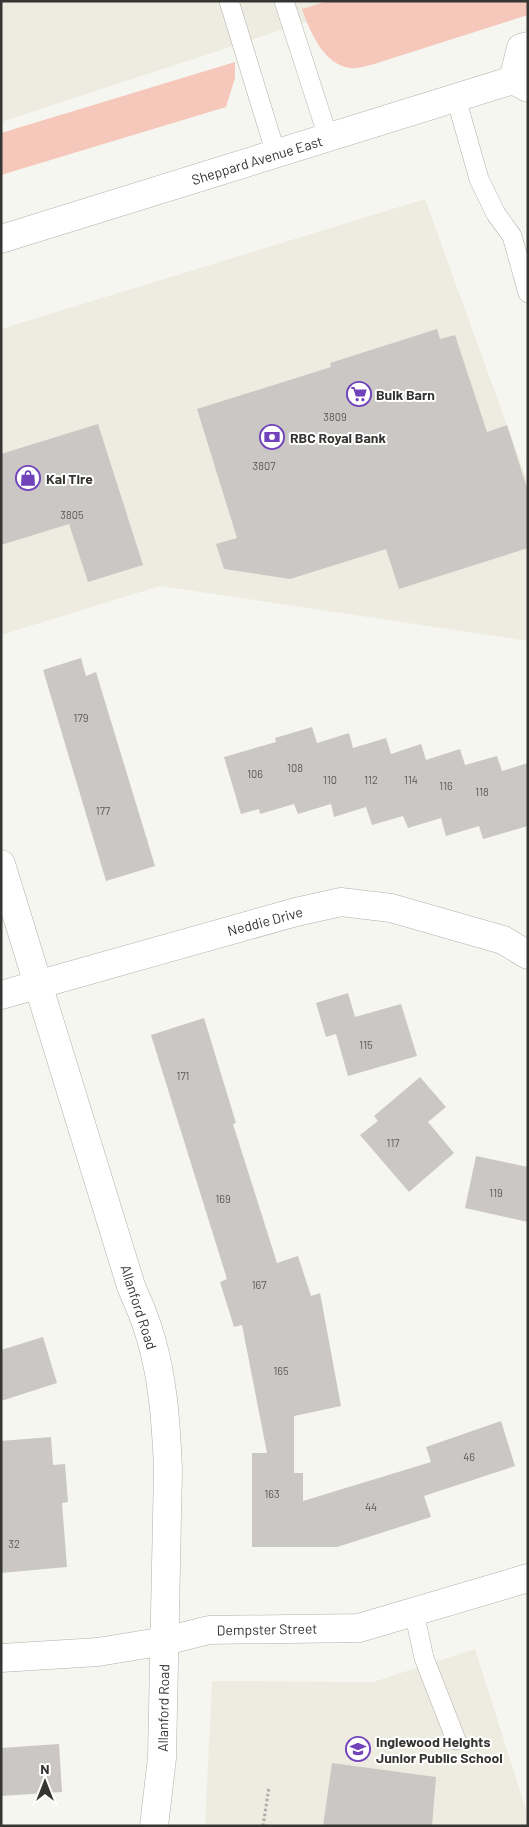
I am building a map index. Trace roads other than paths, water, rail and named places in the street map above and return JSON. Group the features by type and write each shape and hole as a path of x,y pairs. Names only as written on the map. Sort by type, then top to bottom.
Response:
{"street":[{"name":"Sheppard Avenue East","path":"1,239 456,98 520,84 520,48 528,46"},
{"name":"Allanford Road","path":"1,864 37,984 71,1084 131,1286 149,1330 159,1374 166,1423 168,1469 162,1758 154,1826"},
{"name":"Neddie Drive","path":"1,996 37,984 341,902 391,908 503,940 528,955"},
{"name":"Dempster Street","path":"1,1658 98,1652 165,1641 209,1630 359,1628 528,1578"}],"lane":[{"path":"229,1 276,154"},
{"path":"284,1 328,137"},
{"path":"456,98 479,179 496,214 520,233 528,293"},
{"path":"414,1612 424,1658 456,1740"}],"place":[{"name":"Bulk Barn","path":"359,394"},
{"name":"RBC Royal Bank","path":"272,437"},
{"name":"Kal Tire","path":"28,478"},
{"name":"Inglewood Heights Junior Public School","path":"358,1749"}]}
